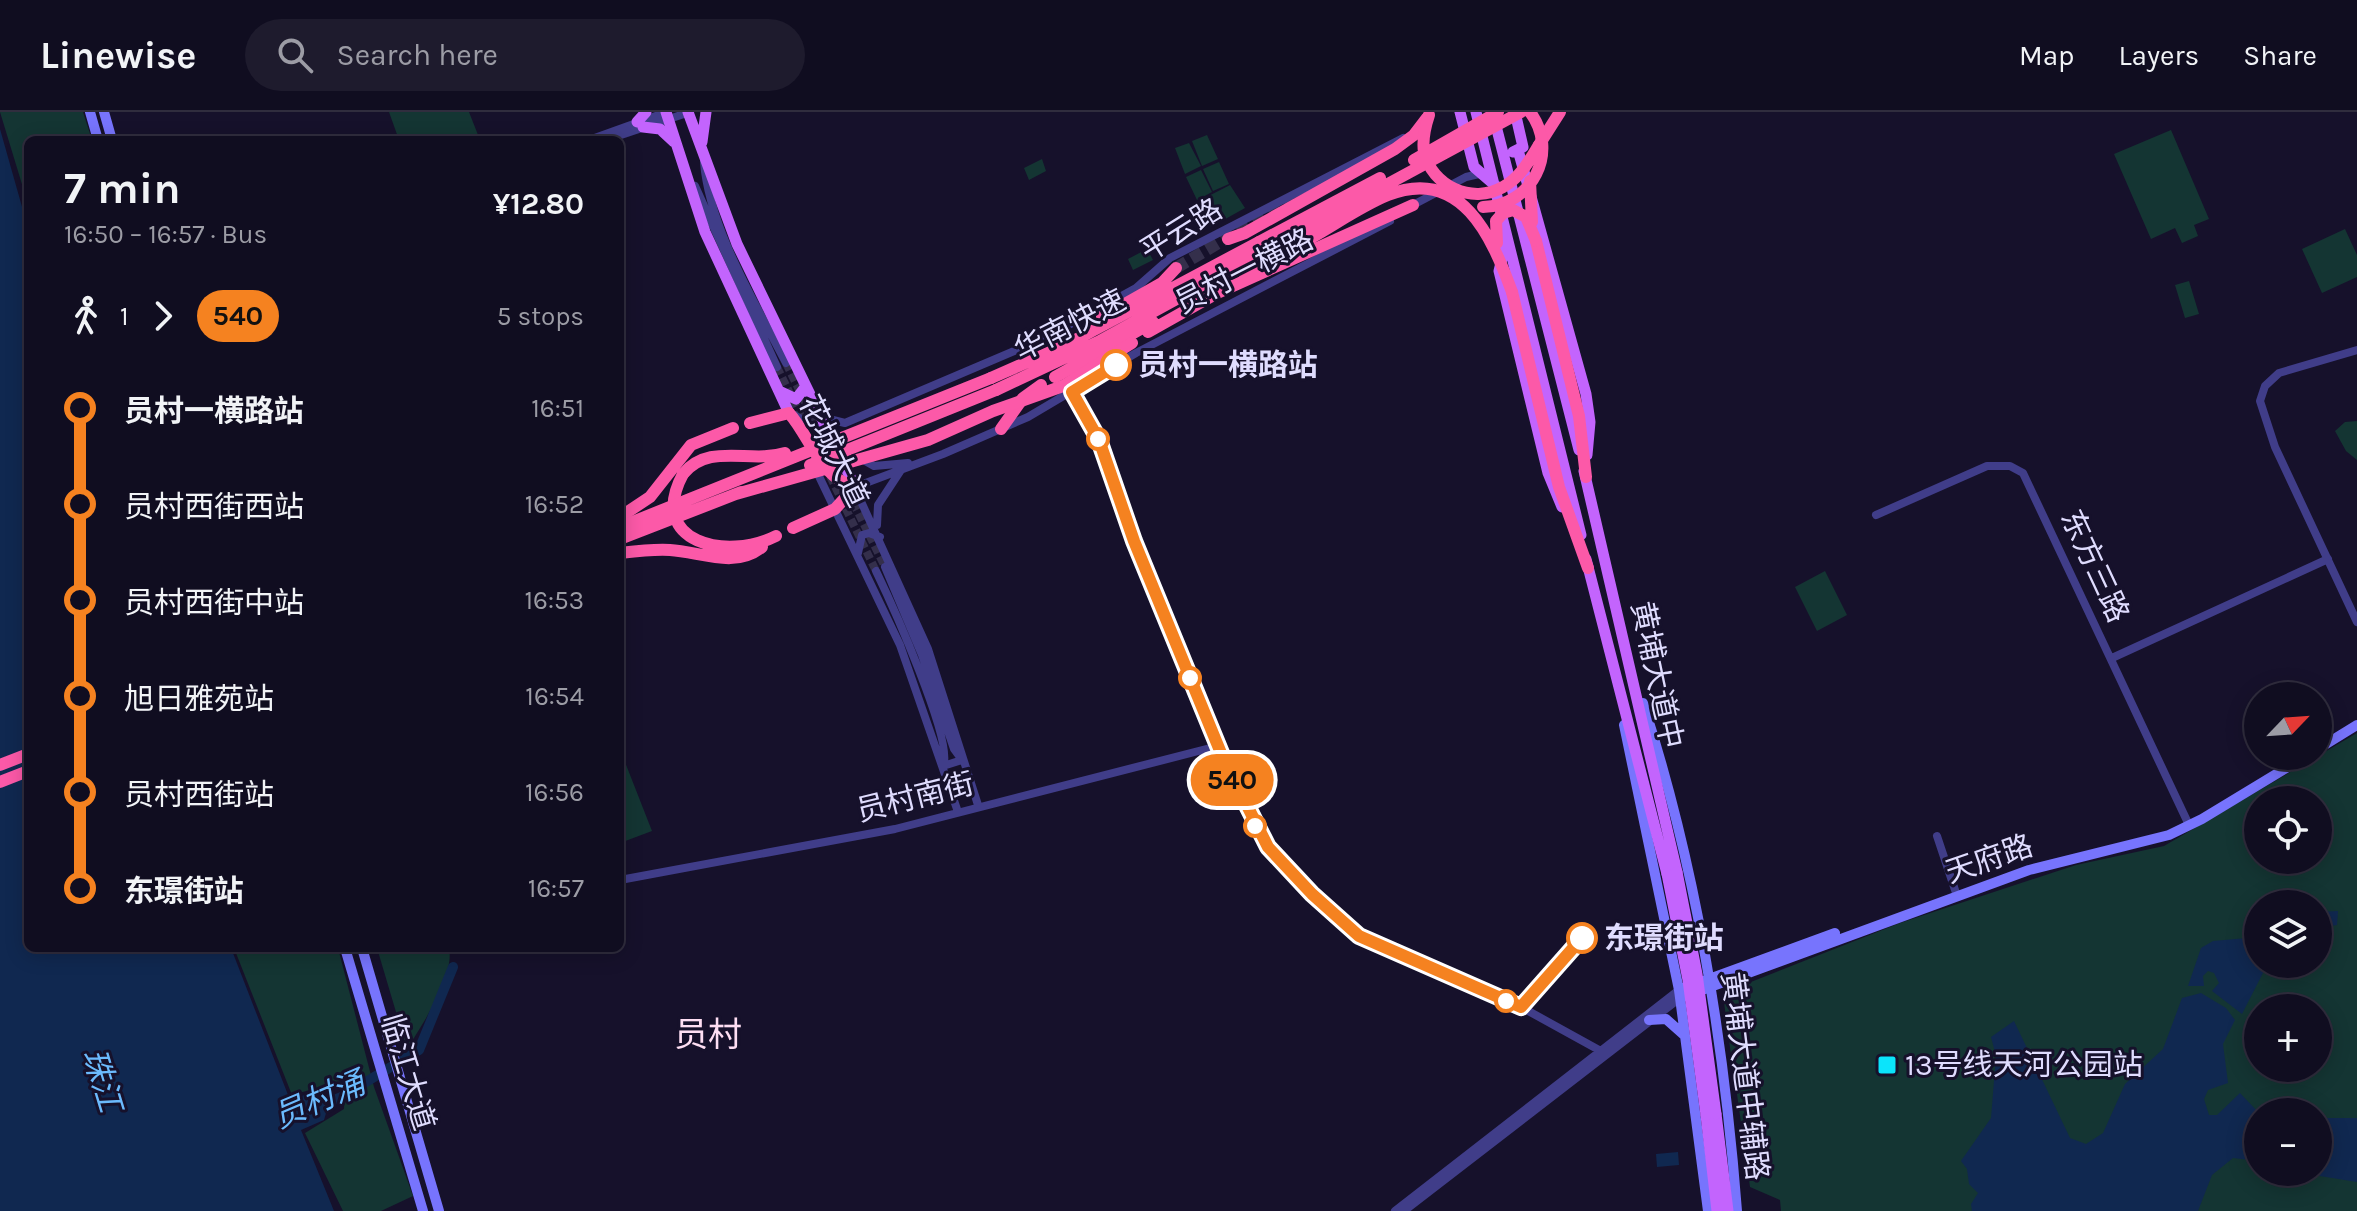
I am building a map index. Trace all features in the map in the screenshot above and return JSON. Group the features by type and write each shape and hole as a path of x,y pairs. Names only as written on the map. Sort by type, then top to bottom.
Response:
{"highway":[{"name":"华南快速","path":"624,537 736,494 1098,342 1495,112"},
{"name":"华南快速","path":"1261,247 1521,112"},
{"path":"736,494 928,440 993,411 1063,386 1311,238 1395,193 1428,190 1480,207 1498,206 1518,196 1530,185 1539,170 1543,148 1540,128 1530,112"},
{"path":"1428,113 1423,143 1429,164 1444,183 1465,193 1487,193 1507,185 1522,171 1560,112"},
{"path":"1228,239 1245,233 1395,149 1414,135 1428,113"},
{"path":"1539,145 1529,190 1536,241 1579,416 1586,477"},
{"path":"1453,197 1488,232 1512,292"},
{"path":"1215,294 1413,205"},
{"path":"1536,241 1528,220 1520,212 1506,212 1496,221 1496,237 1556,475 1588,568"},
{"path":"1055,377 1213,287 1261,247"},
{"path":"994,384 1162,283 1176,268"},
{"name":"华南快速","path":"624,525 850,436 994,384"},
{"path":"1001,429 1023,398 1041,385"},
{"path":"750,423 789,413 804,430 833,478 855,487 835,509 793,528"},
{"path":"624,514 650,497 691,445 733,428"},
{"path":"624,553 658,550 742,557 760,550 773,538 728,549 697,542 682,528 675,510 675,494 683,474 695,463 712,456 759,458 850,436"},
{"path":"0,765 24,756"},
{"path":"0,782 24,773"}],"main road":[{"path":"90,112 97,136"},
{"path":"104,112 111,136"},
{"path":"646,112 640,124 664,131 682,156"},
{"name":"花城大道","path":"689,112 742,255 855,487"},
{"path":"703,155 701,132 706,112"},
{"path":"1460,112 1472,160 1479,174 1496,186"},
{"name":"黄埔大道中","path":"1476,112 1620,699 1672,873"},
{"name":"黄埔大道中","path":"1495,112 1632,669 1672,873 1728,1211"},
{"path":"1515,112 1520,148 1590,414 1586,477"},
{"name":"花城大道","path":"667,114 705,232 789,413"},
{"path":"1504,156 1520,148"},
{"path":"1508,234 1499,271 1551,483 1571,522"},
{"path":"779,391 796,399 806,386"},
{"name":"黄埔大道中辅路","path":"1632,669 1663,767 1700,930 1719,1054 1737,1211"},
{"name":"黄埔大道中辅路","path":"1620,699 1631,767 1679,994 1708,1211"},
{"path":"2332,733 2357,718"},
{"path":"2332,740 2357,725"},
{"name":"天府路","path":"2188,822 2272,770"},
{"name":"天府路","path":"1679,994 1956,893 2068,858 2154,840 2281,770"},
{"path":"1669,936 1686,947 1695,943 1700,930"},
{"name":"临江大道","path":"346,952 423,1211"},
{"name":"临江大道","path":"363,952 439,1211"},
{"path":"1649,1020 1666,1019 1685,1039"},
{"path":"1688,1057 1695,1046 1703,1043 1711,1045 1719,1054"},
{"name":"黄埔大道中","path":"1711,1115 1717,1211"},
{"path":"414,1175 422,1185 429,1178"}],"street":[{"path":"602,136 667,114 689,112"},
{"name":"平云路","path":"820,416 845,423 970,372 1064,327 1136,288 1170,258 1311,183 1401,140 1428,113"},
{"path":"614,136 640,124"},
{"name":"花城大道","path":"682,156 721,249 782,365 716,214 705,179 703,155"},
{"name":"员村一横路","path":"855,487 1001,429 1267,283 1367,235 1413,205 1479,174"},
{"path":"2357,350 2279,373 2265,386 2260,401 2271,437 2357,622"},
{"path":"1072,392 1099,440 1125,517 1218,746 1268,847 1348,928 1386,950 1521,1007 1599,1050"},
{"name":"花城大道","path":"789,413 900,645 958,812"},
{"path":"866,415 857,426 853,439 862,461 874,466 924,460"},
{"name":"东方三路","path":"1876,515 1987,466 2010,466 2023,473 2188,822"},
{"path":"858,555 862,535 869,533 880,537 878,505 903,468"},
{"name":"花城大道","path":"855,487 928,649 978,805"},
{"path":"2112,658 2328,559"},
{"name":"花城大道","path":"943,766 946,754 930,703 880,569 922,655 954,749 962,760"},
{"name":"员村南街","path":"624,879 895,829 978,805 1218,746"},
{"path":"943,766 962,760"},
{"path":"1937,836 1956,893"},
{"path":"1395,1211 1599,1050 1679,994"},
{"path":"1404,1211 1679,994"}],"green space":[{"path":"0,112 83,112 91,136 24,136 24,191"},
{"path":"389,112 469,112 478,136 398,136"},
{"path":"2171,130 2209,219 2194,225 2198,236 2182,243 2175,228 2151,239 2114,154"},
{"path":"1207,135 1218,159 1202,166 1192,141"},
{"path":"1189,143 1201,166 1185,174 1175,148"},
{"path":"1042,159 1046,171 1029,180 1024,168"},
{"path":"1219,162 1229,184 1213,191 1203,169"},
{"path":"1201,170 1212,192 1197,200 1186,177"},
{"path":"1230,185 1245,208 1211,227 1197,202"},
{"path":"2345,229 2357,255 2357,277 2322,293 2302,249"},
{"path":"1147,249 1153,260 1133,270 1128,259"},
{"path":"2189,281 2199,314 2185,318 2175,285"},
{"path":"2357,421 2357,460 2346,451 2335,431 2345,422"},
{"path":"1825,571 1847,615 1817,631 1795,587"},
{"path":"2357,733 2357,1211 1781,1211 1780,1200 1750,1187 1735,1080 1740,1079 1738,1069 1733,1070 1724,1002 1728,991 1900,923 2076,865 2164,846 2244,799 2244,874 2332,874 2332,786 2266,786 2294,770 2332,770 2332,748"},
{"path":"624,760 652,831 624,842"},
{"path":"236,952 339,952 374,1087 413,1196 381,1211 343,1211 305,1133 344,1109 345,1080 292,1095"},
{"path":"378,952 449,952 442,986 407,1049"}],"water":[{"name":"珠江","path":"0,129 24,214 24,952 233,952 290,1100 313,1092 329,1103 324,1120 301,1130 334,1211 0,1211"},
{"path":"2332,911 2338,911 2337,925 2332,926"},
{"path":"2244,938 2244,978 2260,978 2252,994 2244,994 2242,1014 2212,991 2219,983 2214,973 2208,971 2203,976 2204,986 2188,986 2201,948 2213,941"},
{"path":"2201,993 2226,1008 2235,1020 2223,1044 2228,1083 2208,1090 2204,1099 2209,1115 2217,1115 2240,1093 2245,1098 2244,1159 2233,1158 2212,1175 2198,1211 1972,1211 1971,1204 1978,1193 1969,1184 1967,1169 1961,1161 1991,1118 1996,1056 1991,1037 2014,1021 2070,1138 2086,1144 2103,1133 2125,1084 2163,1049 2182,998"},
{"path":"2332,1118 2357,1118 2357,1182 2332,1178"},
{"path":"1678,1152 1679,1165 1657,1167 1656,1154"}],"waterway":[{"name":"员村涌","path":"317,1107 341,1097 419,1050 453,967"}],"tunnel":[{"path":"1176,268 1293,199"},
{"path":"786,363 818,429"},
{"path":"777,367 803,420"},
{"path":"830,476 876,571"},
{"path":"848,492 885,567"}],"bus line":[{"name":"540","path":"1116,365 1072,392 1099,440 1134,541 1232,779 1268,847 1298,881 1359,936 1410,961 1521,1007 1582,938"}],"place":[{"name":"员村一横路站","path":"1116,365"},
{"name":"东璟街站","path":"1582,938"},
{"name":"13号线天河公园站","path":"1887,1065"}],"district":[{"name":"员村","path":"708,1035"}]}
